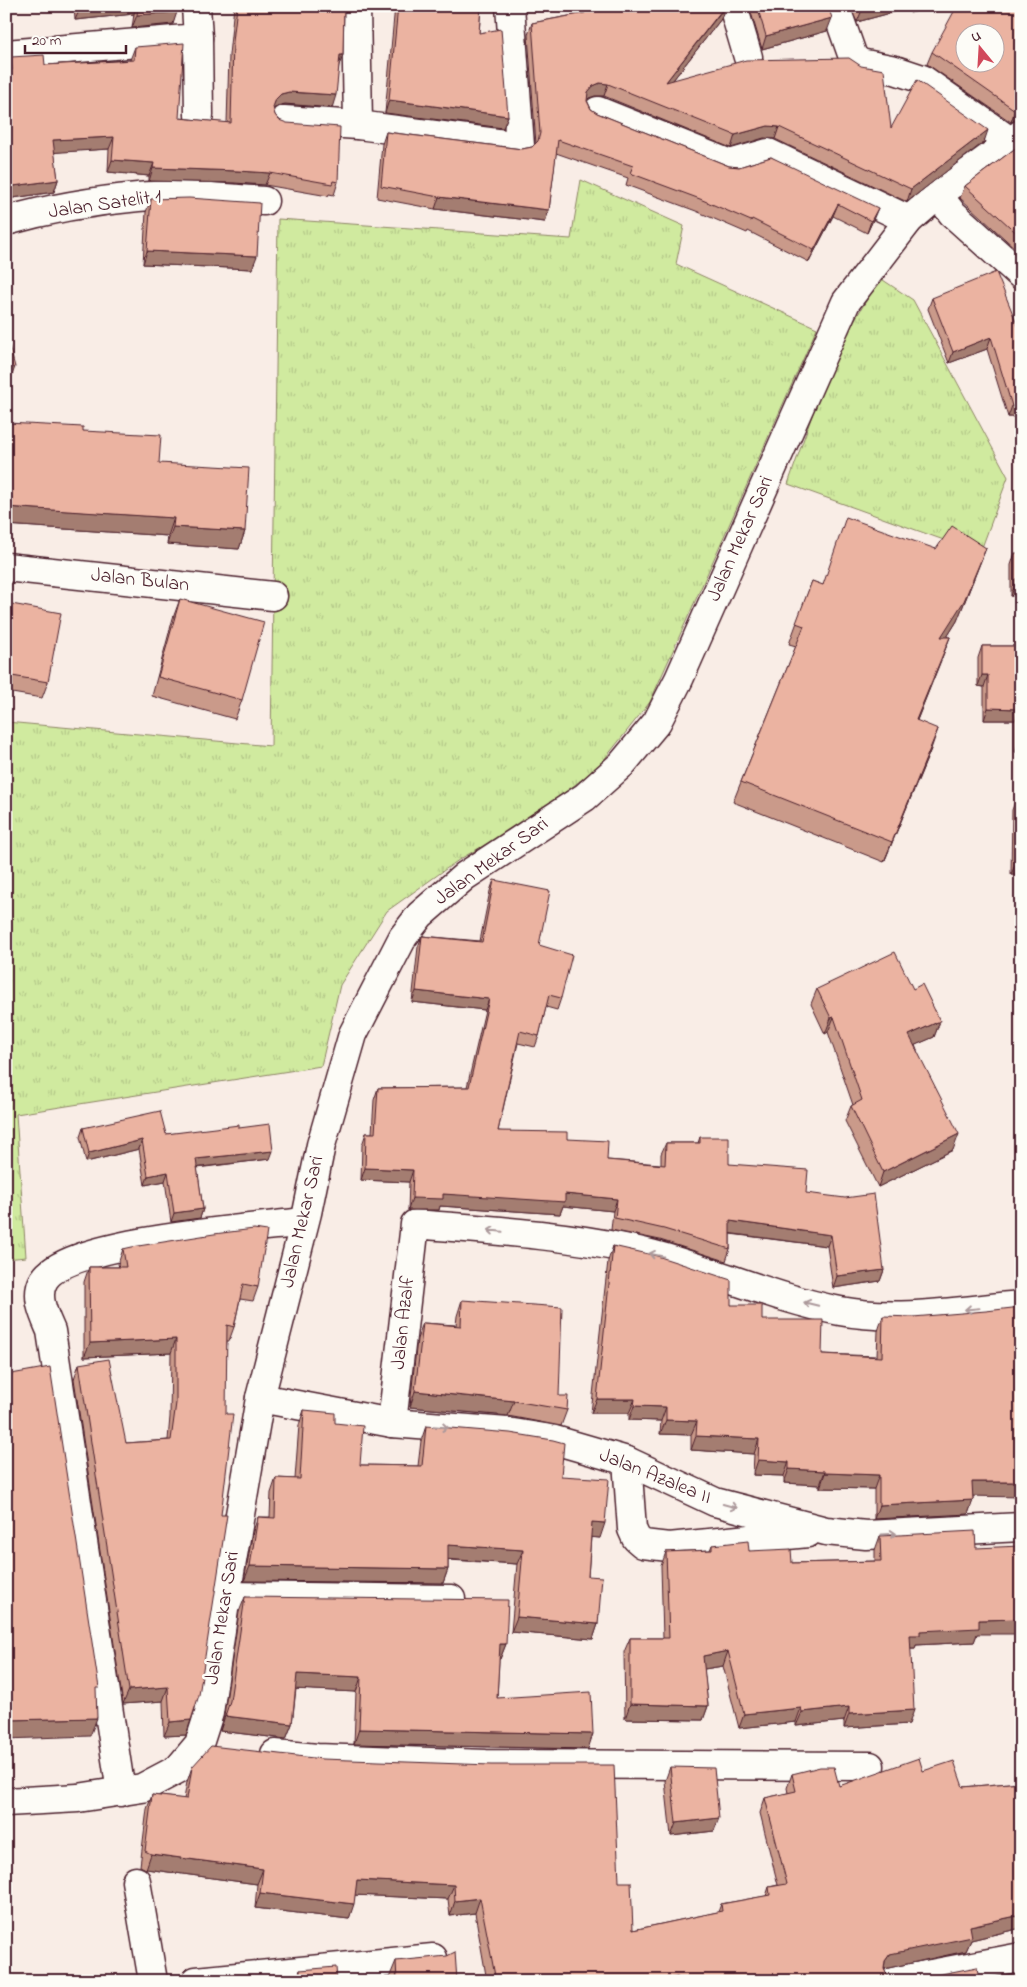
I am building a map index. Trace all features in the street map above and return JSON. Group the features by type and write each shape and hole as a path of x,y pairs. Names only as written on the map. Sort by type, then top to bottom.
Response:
{"street":[{"path":"196,6 199,115"},
{"path":"356,6 358,125"},
{"path":"284,120 358,125 520,146 510,6"},
{"path":"733,6 748,57"},
{"path":"834,6 853,57 860,63 895,70 922,79 1016,137"},
{"path":"6,54 198,38"},
{"path":"598,111 730,164 768,152 909,220"},
{"name":"Jalan Mekar Sari","path":"6,1802 78,1798 142,1788 169,1774 190,1758 224,1748 209,1713 226,1596 260,1398 304,1222 321,1145 354,1034 403,938 420,915 465,876 585,797 622,764 657,722 679,679 846,302 909,220 938,195 1016,137"},
{"path":"938,195 952,213 1021,275"},
{"name":"Jalan Satelit 1","path":"6,221 82,205 138,197 188,196 264,201"},
{"name":"Jalan Bulan","path":"6,567 273,596"},
{"path":"121,1792 51,1331 42,1308 40,1291 43,1282 58,1267 68,1262 125,1245 304,1222"},
{"name":"Jalan Azalf","path":"392,1423 415,1224 560,1238 626,1248 668,1257 730,1280 840,1311 865,1314 923,1314 1021,1305"},
{"name":"Jalan Azalea II","path":"260,1398 392,1423 507,1432 551,1439 627,1461 715,1502 826,1532 866,1535 1021,1527"},
{"path":"627,1461 632,1529 636,1538 643,1544 669,1547 826,1532"},
{"path":"226,1596 451,1599"},
{"path":"224,1748 317,1758 486,1764 870,1766"},
{"path":"136,1881 153,1981"},
{"path":"894,1981 995,1971 1021,1957"},
{"path":"196,1981 241,1979 439,1958"}],"green space":[{"path":"581,180 684,226 676,264 817,328 650,702 599,766 531,819 460,859 387,911 340,985 321,1066 16,1114 26,1257 6,1259 6,722 271,746 278,219 571,239"},
{"path":"880,278 913,300 1008,477 980,553 788,484 816,404 843,339"}],"building":[{"path":"138,6 177,6 177,12 137,15"},
{"path":"237,6 344,6 343,55 340,55 336,95 289,92 281,94 276,99 273,107 275,115 279,120 287,123 340,127 338,182 333,181 332,184 270,173 153,168 154,163 112,160 114,137 53,140 58,180 6,187 6,70 12,70 11,57 44,55 45,65 134,60 135,47 184,43 179,118 231,123 233,42"},
{"path":"398,6 481,6 479,33 501,29 508,116 389,100"},
{"path":"584,6 725,6 666,82 746,60 849,58 861,66 884,70 891,128 917,80 988,130 911,189 779,127 768,126 735,135 608,84 600,83 593,86 588,92 587,101 591,109 597,113 729,166 739,167 771,157 878,208 871,221 838,204 814,250 752,219 751,221 700,199 630,173 633,166 558,140 549,210 439,197 381,186 386,132 522,149 532,147 538,141 540,133 532,23 585,13"},
{"path":"757,6 828,6 832,18 766,36"},
{"path":"860,6 875,6 862,10"},
{"path":"957,6 1021,6 1021,108 1015,110 961,72 1004,72 1004,22 954,22 954,67 932,52"},
{"path":"1021,144 1021,237 965,186"},
{"path":"189,198 260,203 257,256 147,251 151,199"},
{"path":"996,272 1021,334 1021,406 1012,406 991,337 953,352 932,298"},
{"path":"6,334 15,367 6,369"},
{"path":"7,423 83,427 83,431 161,435 159,463 249,468 245,531 173,527 174,518 6,507"},
{"path":"846,517 936,549 952,526 986,548 964,601 941,637 950,637 916,720 938,729 892,842 741,782 804,626 796,623 812,581 823,585"},
{"path":"1015,553 1021,553 1021,584 1015,584"},
{"path":"180,599 264,622 242,700 158,677"},
{"path":"6,603 61,613 48,682 6,675"},
{"path":"982,646 1021,646 1021,741 1019,741 1020,709 988,708 988,675 982,675"},
{"path":"1017,797 1021,797 1021,862 1016,862"},
{"path":"494,880 550,891 539,945 572,955 561,998 549,995 539,1036 520,1031 498,1131 567,1132 567,1139 608,1141 607,1160 665,1165 666,1143 700,1143 700,1137 729,1137 729,1164 808,1170 806,1193 845,1198 874,1194 884,1270 837,1276 831,1235 730,1221 730,1249 664,1229 615,1218 617,1199 565,1194 565,1202 443,1194 443,1199 412,1198 413,1170 365,1168 366,1133 375,1133 378,1088 469,1087 489,999 416,991 422,936 482,942"},
{"path":"895,952 913,989 922,984 940,1021 909,1035 959,1134 883,1172 851,1106 862,1100 834,1017 831,1018 817,989"},
{"path":"160,1111 166,1134 239,1125 239,1128 270,1124 273,1151 196,1159 203,1209 174,1213 168,1172 148,1176 142,1140 89,1153 83,1128"},
{"path":"254,1229 267,1231 258,1287 243,1284 234,1327 227,1325 226,1414 233,1414 221,1515 227,1515 199,1695 191,1720 170,1722 168,1687 129,1690 79,1364 109,1359 126,1443 171,1440 176,1403 176,1339 90,1343 89,1267 126,1267 123,1249"},
{"path":"613,1246 657,1256 731,1280 731,1305 762,1305 762,1320 823,1320 822,1354 882,1357 883,1316 913,1317 1021,1307 1021,1482 972,1482 973,1500 879,1505 879,1475 825,1473 825,1471 789,1469 789,1462 758,1460 759,1439 696,1436 697,1421 666,1420 666,1407 634,1406 635,1399 597,1399"},
{"path":"462,1300 562,1307 559,1396 568,1396 567,1410 514,1401 415,1391 423,1323 461,1326"},
{"path":"50,1367 99,1688 96,1688 97,1718 6,1720 6,1375"},
{"path":"304,1410 335,1413 335,1423 363,1426 360,1465 422,1466 426,1426 510,1433 564,1443 561,1476 609,1479 605,1523 592,1522 588,1576 602,1577 598,1624 517,1617 523,1550 448,1545 448,1569 250,1566 258,1517 275,1518 276,1478 300,1479"},
{"path":"975,1531 976,1548 1021,1546 1021,1619 979,1620 979,1628 920,1631 920,1635 910,1635 914,1710 849,1714 849,1707 802,1712 801,1708 744,1714 728,1651 703,1656 708,1706 630,1704 630,1638 669,1638 666,1552 712,1550 712,1545 748,1541 749,1551 791,1549 792,1563 881,1561 880,1536"},
{"path":"245,1597 508,1600 506,1644 500,1644 497,1698 591,1692 593,1734 359,1729 361,1677 297,1674 292,1724 225,1716 230,1701"},
{"path":"211,1746 322,1759 491,1765 614,1765 619,1882 631,1882 633,1930 722,1911 721,1904 770,1895 769,1887 787,1884 765,1798 796,1791 792,1774 820,1767 834,1767 839,1786 919,1758 923,1771 954,1761 963,1787 1021,1782 1021,1915 970,1926 972,1937 890,1954 885,1961 884,1969 888,1977 894,1981 680,1981 677,1977 660,1981 496,1981 480,1898 455,1901 454,1885 357,1880 354,1904 260,1893 263,1869 151,1854 145,1851 152,1795 187,1799 192,1767"},
{"path":"670,1767 714,1768 719,1818 676,1823"},
{"path":"455,1952 457,1981 397,1981 396,1961 447,1956"},
{"path":"336,1967 337,1981 300,1981 300,1970"},
{"path":"977,1967 979,1981 906,1981"},
{"path":"241,1977 241,1981 208,1981"}]}
